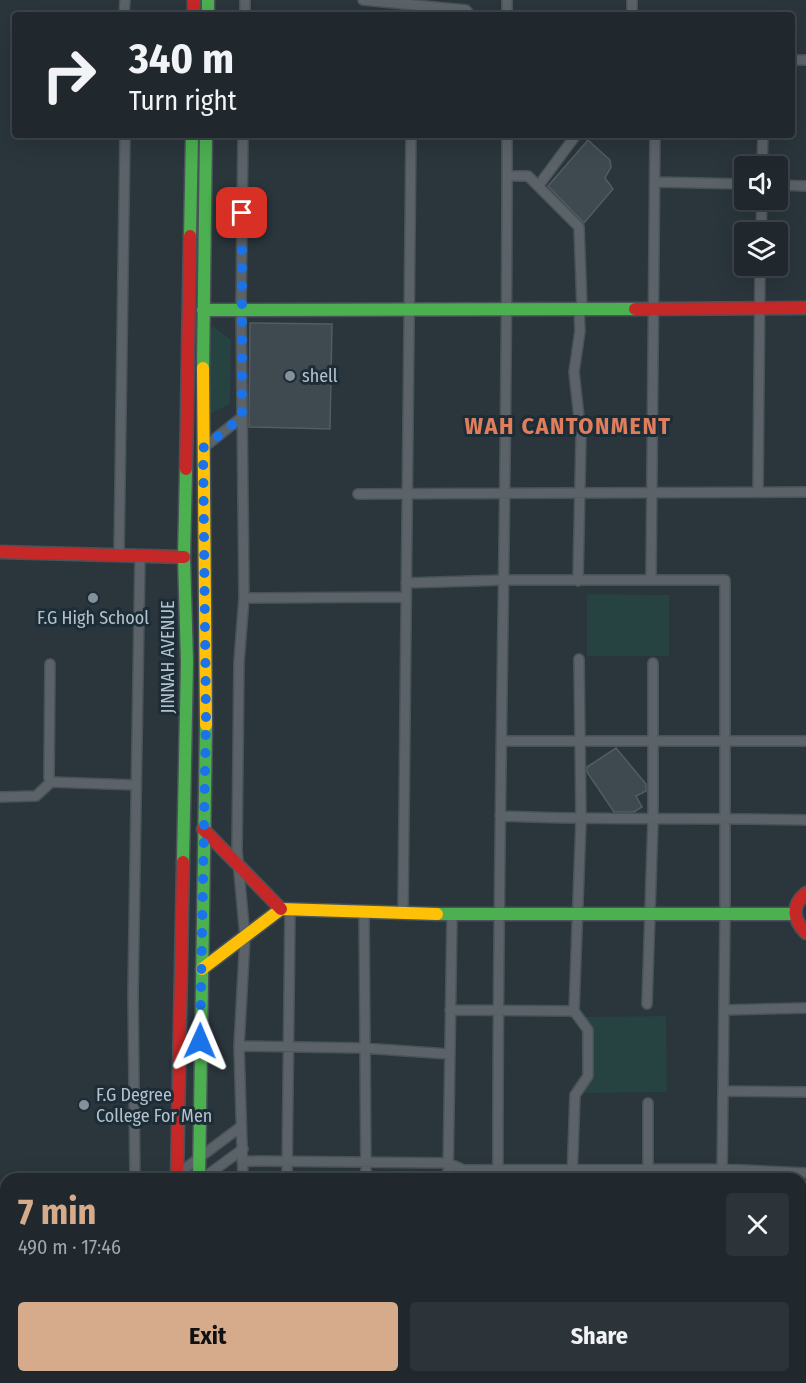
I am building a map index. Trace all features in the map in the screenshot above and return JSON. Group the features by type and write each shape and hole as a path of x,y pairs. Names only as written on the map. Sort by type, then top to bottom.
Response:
{"main road":[{"name":"JINNAH AVENUE","path":"175,1173 187,662 184,557 192,138"},
{"name":"JINNAH AVENUE","path":"200,1173 198,1161 206,718 203,448 206,138"},
{"path":"203,310 507,307 806,308"},
{"path":"0,552 184,557"},
{"path":"203,829 286,909"},
{"path":"806,893 796,902 794,914 797,925 806,933"},
{"path":"202,969 286,909 364,914 452,915 498,913 794,914"}],"street":[{"path":"363,0 412,7 466,10 468,12"},
{"path":"119,554 126,138"},
{"path":"243,138 241,310 244,598 239,662 237,850 245,937 238,1046 239,1128 243,1149 243,1173"},
{"path":"403,914 411,138"},
{"path":"498,1173 498,913 505,580 507,138"},
{"path":"539,185 574,138"},
{"path":"651,580 655,138"},
{"path":"762,156 763,138"},
{"path":"507,176 528,176 579,227 581,308 574,372 581,435 578,581"},
{"path":"655,182 734,184"},
{"path":"788,185 806,186"},
{"path":"758,492 760,276"},
{"path":"203,448 242,417"},
{"path":"358,494 806,492"},
{"path":"135,1173 135,785 140,555"},
{"path":"406,584 505,580 724,580 725,914 722,1173"},
{"path":"244,598 406,597"},
{"path":"572,1173 574,1095 588,1076 588,1030 574,1011 581,820 579,659"},
{"path":"647,1004 653,663"},
{"path":"50,664 49,778 51,782"},
{"path":"501,741 725,739 806,741"},
{"path":"0,797 36,796 51,782 135,785"},
{"path":"500,816 581,820 725,818 806,820"},
{"path":"286,909 289,1047 287,1173"},
{"path":"364,914 363,1048 366,1173"},
{"path":"448,1173 452,915"},
{"path":"724,1010 806,1008"},
{"path":"450,1010 574,1011"},
{"path":"238,1046 363,1048 449,1054"},
{"path":"723,1091 806,1092"},
{"path":"648,1103 648,1173"},
{"path":"181,1173 239,1128"},
{"path":"209,1173 243,1149"},
{"path":"243,1161 448,1163 464,1170 484,1173"},
{"path":"660,1173 722,1168 806,1173"}],"green space":[{"path":"213,326 231,340 230,404 208,415 209,330"},
{"path":"587,594 669,595 669,656 587,656"},
{"path":"666,1016 667,1092 582,1093 581,1017"}],"building":[{"path":"588,140 610,160 611,167 605,178 613,189 584,223 548,186"},
{"name":"shell","path":"250,323 332,324 330,429 249,427"},
{"path":"616,748 646,784 646,791 636,796 642,807 634,812 614,812 587,772 587,767"}],"traffic: fast":[{"path":"208,0 208,12"},
{"path":"190,236 192,138"},
{"path":"203,368 206,138"},
{"path":"203,310 635,309"},
{"path":"183,862 187,662 184,557 186,469"},
{"path":"199,1173 206,725"},
{"path":"437,914 794,914"}],"traffic: slow":[{"path":"203,368 206,725"},
{"path":"202,969 281,909 437,914"}],"traffic: jam":[{"path":"194,0 194,12"},
{"path":"186,469 190,236"},
{"path":"635,309 806,308"},
{"path":"0,552 184,557"},
{"path":"203,829 281,909"},
{"path":"177,1173 183,862"},
{"path":"806,893 796,908 796,918 806,933"}],"place":[{"name":"shell","path":"290,376"},
{"name":"F.G High School","path":"93,598"},
{"name":"F.G Degree College For Men","path":"84,1105"}],"district":[{"name":"WAH CANTONMENT","path":"568,426"}],"route":[{"path":"200,1041 206,718 203,448 242,417 242,213"}]}
